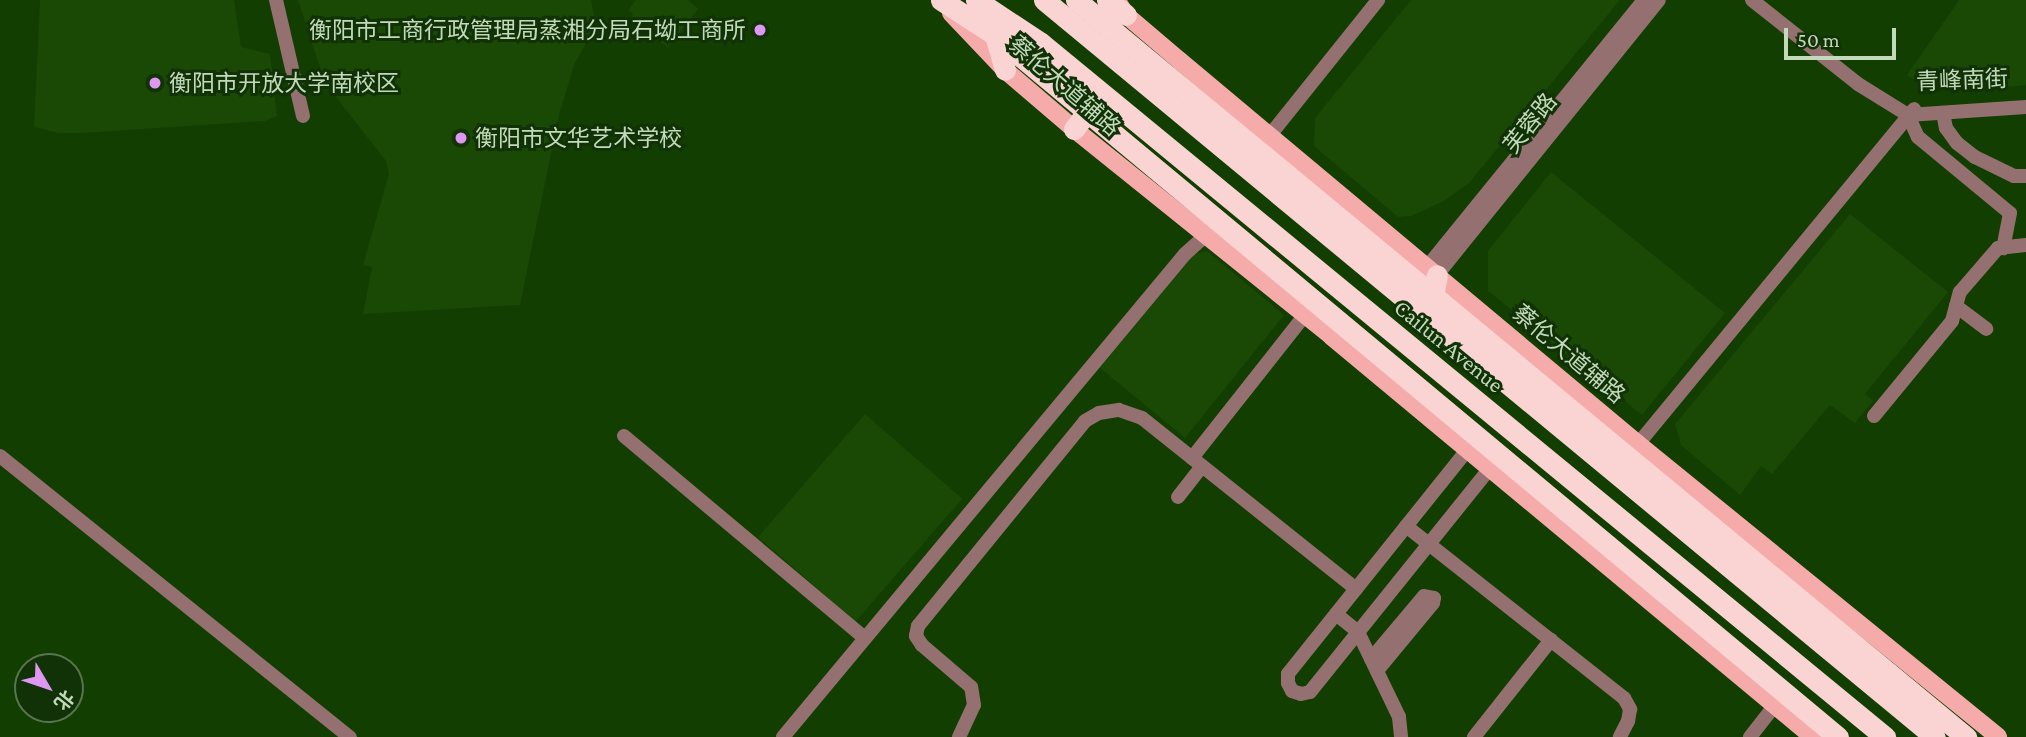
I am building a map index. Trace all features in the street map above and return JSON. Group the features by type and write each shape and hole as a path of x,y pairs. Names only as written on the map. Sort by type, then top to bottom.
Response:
{"highway":[{"path":"940,0 995,35 1087,112 1145,173 1497,467 1542,490 1838,737"},
{"name":"Cailun Avenue","path":"1044,0 1935,737"},
{"path":"1076,0 1193,85 1424,272 1433,297 1633,450 1916,688 1966,737"},
{"path":"1107,0 1121,7"},
{"path":"982,4 1005,70"},
{"name":"Cailun Avenue","path":"982,4 1041,43 1885,737"},
{"path":"1074,129 1087,112"},
{"path":"1424,272 1433,297"}],"main road":[{"name":"蔡伦大道辅路","path":"940,0 1005,70 1074,129 1145,173"},
{"path":"1121,7 1193,85"},
{"path":"1212,228 1305,315 1468,449 1497,467 1813,737"},
{"name":"蔡伦大道辅路","path":"1424,272 1633,450"},
{"path":"1916,688 1998,737"}],"street":[{"path":"276,0 303,116"},
{"path":"1263,143 1378,0"},
{"name":"芙蓉路","path":"1424,272 1644,0"},
{"name":"芙蓉路","path":"1424,272 1659,0"},
{"name":"青峰南街","path":"1752,0 1858,84 1911,112 1943,113 2026,107"},
{"name":"青峰南街","path":"1766,0 1911,112 2026,100"},
{"path":"1911,112 1918,137 2010,213 2003,248"},
{"path":"1633,450 1911,112"},
{"path":"1943,113 1947,128 1957,143 1975,157 2014,176 2026,176"},
{"path":"783,737 1185,254 1212,228"},
{"path":"1874,416 1952,321 1960,292 1998,248 2026,245"},
{"path":"1956,306 1986,329"},
{"path":"1178,498 1197,462 1305,315"},
{"path":"958,737 974,705 974,694 961,675 922,645 916,636 918,626 1085,421 1099,413 1119,410 1142,418 1356,589"},
{"path":"624,436 865,638"},
{"path":"1468,449 1288,674 1292,691 1301,694 1310,692 1429,544 1497,467"},
{"path":"0,456 350,737"},
{"path":"1406,526 1625,698 1630,709 1628,721 1620,737"},
{"path":"1424,596 1433,598 1433,603 1374,665 1424,596"},
{"path":"1336,614 1358,632 1399,717 1401,737"},
{"path":"1474,737 1551,640"},
{"path":"1750,737 1775,705"}],"shaded area":[{"name":"衡阳市开放大学南校区","path":"40,0 234,0 241,47 270,54 277,116 265,121 82,133 58,133 34,127"},
{"name":"衡阳市文华艺术学校","path":"298,0 591,0 596,25 574,65 559,115 520,305 363,314 372,267 363,265 389,174 386,161 325,83"},
{"path":"636,0 688,0 698,9 668,47 630,19 633,14 628,10"},
{"path":"1411,0 1620,0 1469,183 1444,201 1411,216 1398,217 1314,146 1315,118"},
{"path":"1959,0 2026,0 2026,85 1976,90 1942,88 1922,85 1907,75"},
{"path":"1551,172 1725,313 1642,415 1488,291 1488,251"},
{"path":"1850,214 1948,292 1865,394 1873,401 1855,423 1830,405 1772,474 1761,466 1740,495 1681,445 1675,424"},
{"path":"1207,251 1284,315 1185,438 1099,367 1193,254"},
{"path":"865,414 962,499 855,622 758,537"}],"place":[{"name":"衡阳市工商行政管理局蒸湘分局石坳工商所","path":"760,30"},
{"name":"衡阳市开放大学南校区","path":"155,83"},
{"name":"衡阳市文华艺术学校","path":"461,138"}]}
